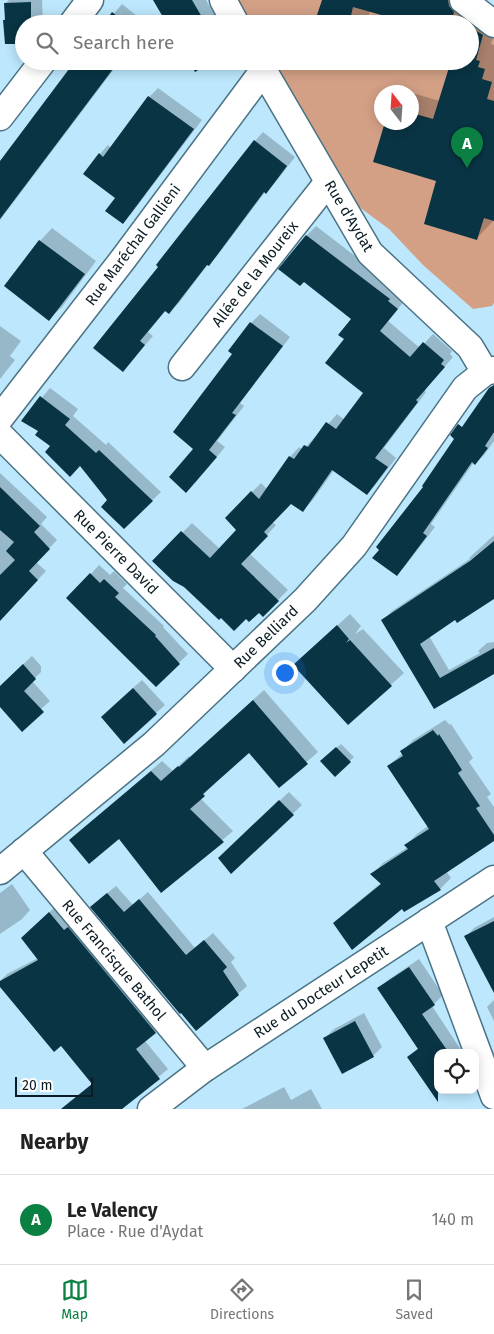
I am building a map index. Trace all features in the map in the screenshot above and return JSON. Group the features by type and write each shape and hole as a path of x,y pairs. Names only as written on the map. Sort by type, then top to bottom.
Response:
{"street":[{"path":"79,15 90,0"},
{"path":"223,0 231,15"},
{"path":"463,0 494,24"},
{"path":"0,116 36,70"},
{"name":"Rue Maréchal Gallieni","path":"0,418 124,258 258,70"},
{"name":"Rue d'Aydat","path":"263,70 370,253 470,348 490,371"},
{"name":"Allée de la Moureix","path":"182,366 328,182"},
{"name":"Rue Belliard","path":"0,871 154,744 305,600 354,546 465,388 490,371"},
{"name":"Rue Pierre David","path":"0,435 233,669"},
{"name":"Rue Francisque Bathol","path":"24,851 205,1068"},
{"name":"Rue du Docteur Lepetit","path":"151,1109 205,1068 494,879"},
{"path":"429,920 494,1096"}],"shaded area":[{"path":"237,0 451,0 469,15 246,15"},
{"path":"479,23 494,35 494,303 492,306 473,309 423,265 389,229 347,198 277,70 479,70"}],"building":[{"path":"153,0 192,0 201,15 162,15"},
{"path":"322,0 448,0 449,6 454,12 453,15 381,15 353,7 351,15 317,15"},
{"path":"31,2 31,15 15,15 15,44 5,44 4,3"},
{"path":"479,33 483,35 479,49"},
{"path":"479,67 485,69 482,79 492,82 487,99 494,101 494,221 484,218 477,240 424,224 436,181 373,162 383,130 419,130 419,115 433,119 448,70 479,70"},
{"path":"68,70 112,70 0,219 0,161"},
{"path":"148,96 194,129 123,224 105,211 115,198 83,174 99,153 103,157"},
{"path":"254,140 287,166 266,194 264,192 209,266 207,265 169,314 165,311 140,341 145,345 123,372 93,348 158,267 156,265 159,261"},
{"path":"306,235 390,299 388,301 398,309 380,331 410,357 423,342 444,360 441,364 445,367 416,400 418,402 375,458 388,467 367,495 332,470 303,512 291,504 264,532 268,536 241,564 279,601 263,617 259,613 249,622 246,619 234,631 221,618 219,620 184,587 173,581 152,561 181,531 210,558 236,530 225,518 251,491 259,499 289,456 294,459 304,445 308,447 326,422 336,429 363,393 325,363 344,339 338,335 351,319 304,282 300,286 278,269"},
{"path":"39,240 85,274 49,321 4,286"},
{"path":"250,322 283,346 232,413 236,415 209,450 217,457 186,493 169,477 193,449 173,432 232,354 228,351"},
{"path":"494,385 494,432 485,446 488,448 475,465 472,462 423,533 427,536 397,576 372,558 379,550 376,547 423,487 454,439 450,435 458,424 462,427 489,388"},
{"path":"40,396 70,419 65,425 96,453 99,450 153,501 124,529 101,507 107,500 80,466 70,477 45,452 50,446 35,435 38,431 21,421"},
{"path":"0,487 40,526 34,532 50,549 29,571 38,580 0,621 0,575 15,560 6,551 14,542 0,530"},
{"path":"494,541 494,599 457,623 455,620 420,644 440,678 494,648 494,674 434,709 381,620 470,561"},
{"path":"90,573 100,583 104,579 119,593 115,597 156,635 180,664 156,687 66,598"},
{"path":"337,625 349,639 346,643 350,640 392,686 348,725 293,665"},
{"path":"23,664 36,679 24,691 44,712 22,732 0,707 0,686"},
{"path":"133,688 157,714 124,744 101,717"},
{"path":"253,700 308,764 279,788 249,753 203,794 205,796 190,809 224,842 161,893 119,839 89,864 69,840 151,771 161,781"},
{"path":"433,730 438,736 439,734 462,770 458,773 480,806 476,808 494,835 494,841 434,881 441,890 404,912 402,909 352,950 333,923 381,884 370,874 408,849 404,845 429,829 387,766 403,756 400,751"},
{"path":"336,747 351,762 335,777 320,761"},
{"path":"279,800 294,815 231,874 218,858"},
{"path":"107,893 124,912 139,899 186,955 204,940 227,967 223,971 239,995 196,1031 90,907"},
{"path":"49,912 64,930 68,927 156,1033 136,1049 160,1079 122,1109 61,1109 92,1084 61,1046 54,1052 0,987 0,981 38,960 21,938"},
{"path":"494,921 494,993 464,936"},
{"path":"409,967 435,1005 422,1014 446,1049 434,1049 434,1094 438,1094 438,1102 407,1057 418,1049 377,988"},
{"path":"355,1021 374,1057 342,1074 323,1038"}],"place":[{"name":"Le Valency","path":"467,168"}]}
